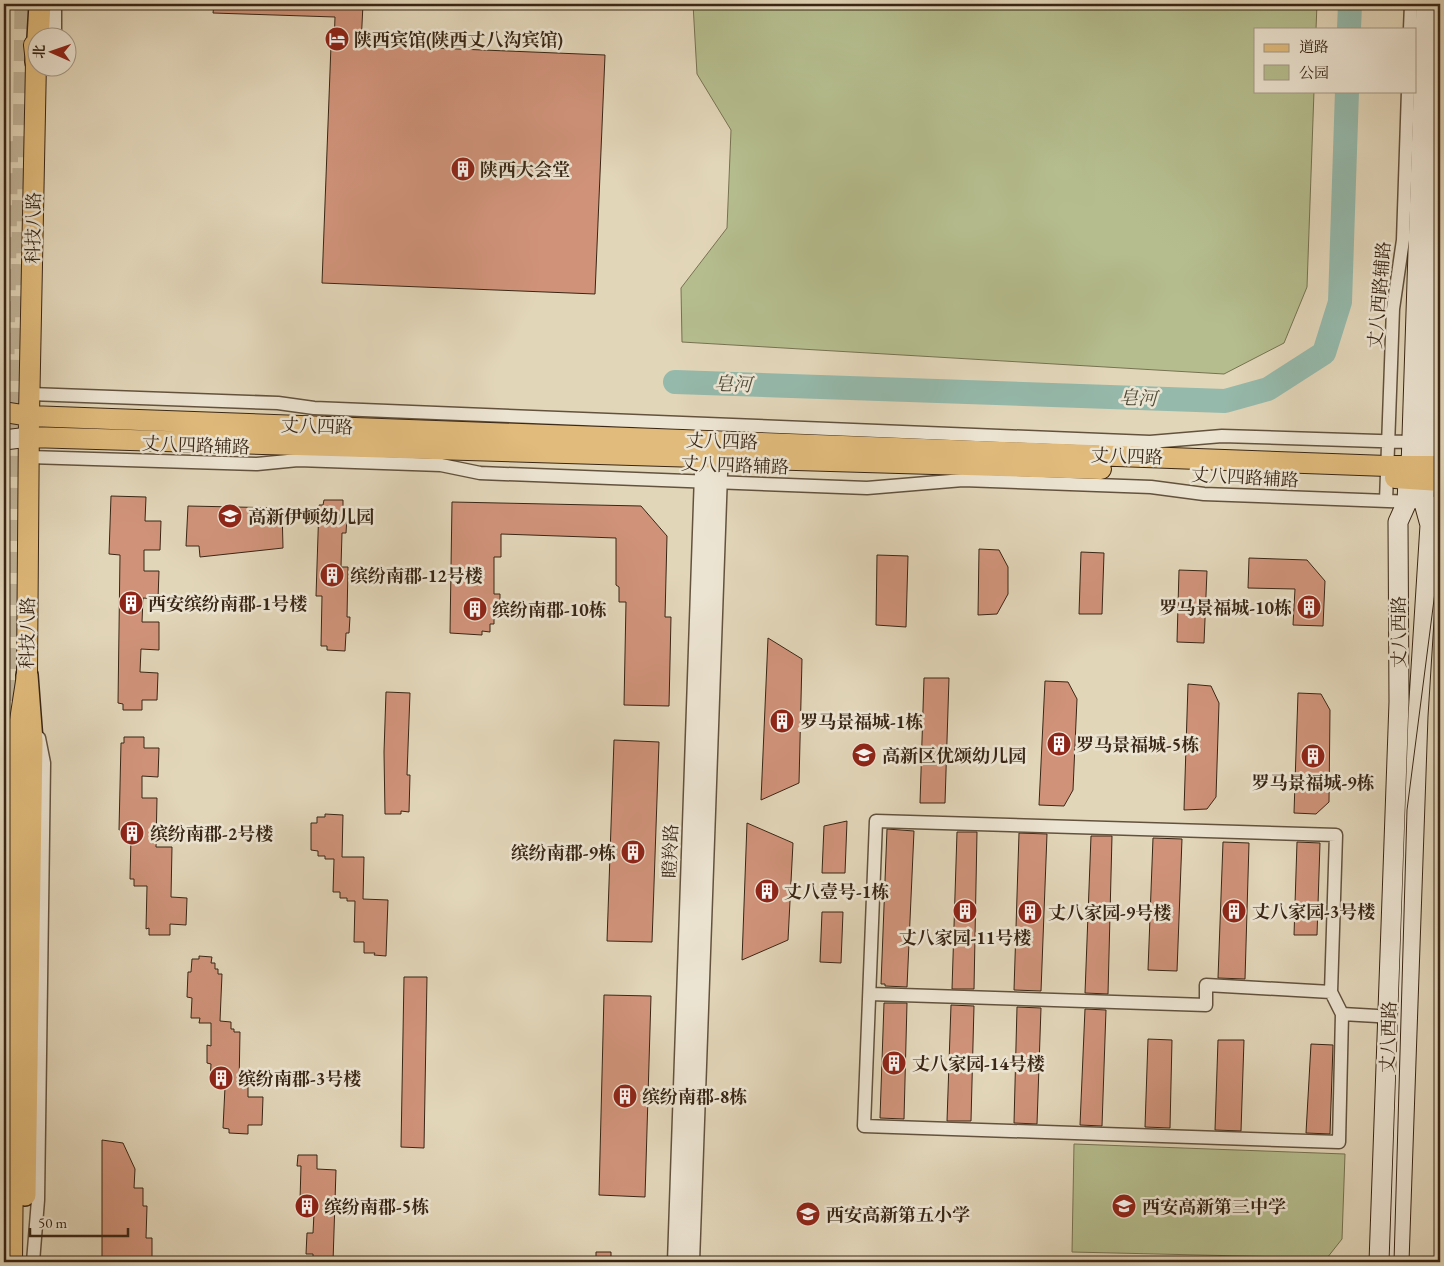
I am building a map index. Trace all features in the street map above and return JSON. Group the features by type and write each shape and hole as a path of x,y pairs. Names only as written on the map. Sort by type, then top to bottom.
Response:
{"highway":[{"path":"39,28 40,4"},
{"path":"25,1195 32,741 27,675"}],"main road":[{"name":"科技八路","path":"31,4 35,28"},
{"name":"丈八西路","path":"1426,4 1426,443"},
{"name":"丈八西路","path":"1400,1262 1418,716 1430,525 1424,503 1440,4"},
{"name":"科技八路","path":"12,1262 17,740 27,675 29,416 35,97 39,78"},
{"name":"丈八四路","path":"4,412 29,416 712,449 1425,473"},
{"name":"丈八四路","path":"29,437 712,449"},
{"path":"4,440 29,437"},
{"name":"丈八西路","path":"1379,1262 1399,702 1398,522 1424,503"}],"street":[{"path":"55,4 55,28"},
{"path":"1410,28 1411,4"},
{"name":"丈八西路辅路","path":"1386,501 1392,309 1403,240 1408,92"},
{"name":"丈八四路辅路","path":"30,394 278,404 314,408 1150,442 1222,436 1426,443"},
{"name":"瞪羚路","path":"676,1262 712,449"},
{"name":"丈八四路辅路","path":"29,457 257,464 298,460 441,465 480,472 867,488 963,480 1151,487 1204,494 1424,503"},
{"name":"瞪羚路","path":"691,1262 710,482"},
{"path":"27,675 44,763 38,1200 33,1262"},
{"path":"876,821 1336,835 1331,992 1342,1014 1339,1142 864,1126 870,994 876,821"},
{"path":"870,994 1206,1005 1206,985 1331,992"},
{"path":"1342,1014 1389,1018"}],"green space":[{"path":"693,4 1317,4 1316,28 1254,28 1254,92 1314,92 1307,287 1284,343 1224,374 682,342 681,288 727,228 731,130 697,74"},
{"path":"1074,1144 1345,1154 1342,1239 1327,1258 1072,1252"}],"building":[{"name":"陕西大会堂","path":"214,4 363,4 361,45 605,55 595,294 322,283 331,45 334,45 335,17 213,13"},
{"name":"西安缤纷南郡-1号楼","path":"111,496 146,497 145,521 161,521 160,550 144,550 144,571 159,571 158,599 143,598 142,622 159,622 159,650 141,649 140,672 158,673 157,700 142,700 142,710 123,710 123,704 118,703 120,555 109,554"},
{"name":"缤纷南郡-12号楼","path":"324,500 343,500 343,517 347,517 346,533 342,533 341,567 348,567 347,617 350,617 349,633 346,633 345,651 327,650 327,646 321,646 322,596 316,596 319,505 323,505"},
{"name":"缤纷南郡-10栋","path":"452,502 641,506 667,536 665,617 671,617 669,706 624,705 626,602 619,602 619,587 616,585 616,538 501,534 501,557 494,557 494,594 500,594 500,615 494,615 494,624 490,624 490,632 482,631 482,635 450,633"},
{"path":"188,506 282,508 283,548 200,557 199,546 186,546"},
{"path":"979,549 999,550 1008,567 1008,594 997,614 978,615"},
{"path":"1081,552 1104,553 1102,614 1079,614"},
{"path":"877,555 908,556 906,627 876,625"},
{"name":"罗马景福城-10栋","path":"1249,558 1307,560 1325,581 1323,626 1293,625 1295,589 1248,588"},
{"path":"1179,570 1207,571 1204,643 1177,642"},
{"name":"罗马景福城-1栋","path":"768,638 802,659 799,783 761,800"},
{"path":"924,678 949,678 945,803 920,803"},
{"name":"罗马景福城-5栋","path":"1045,681 1068,682 1077,699 1073,790 1064,806 1039,805"},
{"path":"1188,684 1211,686 1219,703 1216,797 1207,809 1184,810"},
{"path":"386,692 410,693 407,775 410,775 409,812 401,811 401,814 385,814 384,752"},
{"name":"罗马景福城-9栋","path":"1298,693 1321,694 1330,710 1329,802 1316,814 1294,813"},
{"name":"缤纷南郡-2号楼","path":"124,737 144,737 144,748 159,748 158,777 142,776 142,798 157,798 156,847 172,847 171,897 187,898 186,925 170,924 170,935 149,935 149,928 146,929 147,886 134,886 134,879 130,879 131,837 122,837 122,830 119,830 121,743 124,743"},
{"name":"缤纷南郡-9栋","path":"614,740 659,742 652,942 607,941"},
{"path":"325,814 343,815 342,857 364,857 363,899 388,900 386,956 364,953 364,942 354,942 355,901 347,901 347,898 340,898 340,892 333,892 334,859 325,859 325,856 318,856 318,851 311,850 311,823 317,823 317,817 325,817"},
{"path":"847,821 845,873 822,873 824,826"},
{"name":"丈八壹号-1栋","path":"747,823 793,843 788,940 742,960"},
{"path":"887,829 914,831 907,987 885,986 885,984 881,984"},
{"name":"丈八家园-11号楼","path":"957,832 977,832 974,989 952,989"},
{"name":"丈八家园-9号楼","path":"1019,833 1047,834 1041,991 1014,990"},
{"path":"1091,836 1112,836 1108,994 1085,993"},
{"path":"1153,838 1182,839 1177,971 1148,970"},
{"name":"丈八家园-3号楼","path":"1223,842 1249,843 1245,979 1218,978"},
{"path":"1297,842 1320,843 1317,935 1294,935"},
{"path":"822,912 843,912 841,963 820,962"},
{"name":"缤纷南郡-3号楼","path":"199,956 212,957 211,963 215,963 215,969 218,969 218,974 222,974 220,1021 231,1022 231,1029 234,1029 234,1032 240,1032 239,1086 248,1086 248,1097 263,1097 262,1125 248,1125 248,1134 229,1133 229,1129 223,1128 225,1087 218,1086 218,1082 210,1082 211,1064 207,1063 207,1045 211,1046 211,1023 199,1023 200,1018 191,1018 192,998 187,997 188,972 191,972 192,959 199,959"},
{"path":"404,977 427,977 424,1148 401,1147"},
{"name":"缤纷南郡-8栋","path":"604,995 651,996 645,1197 599,1195"},
{"name":"丈八家园-14号楼","path":"884,1003 907,1003 904,1119 880,1118"},
{"path":"951,1005 974,1006 971,1121 947,1121"},
{"path":"1017,1007 1041,1008 1037,1124 1014,1123"},
{"path":"1085,1009 1106,1010 1102,1126 1080,1125"},
{"path":"1148,1039 1172,1040 1170,1128 1145,1127"},
{"path":"1218,1040 1244,1040 1241,1131 1215,1130"},
{"path":"1311,1044 1333,1045 1330,1134 1306,1133"},
{"path":"102,1140 123,1143 135,1169 134,1188 143,1188 143,1206 147,1206 146,1238 152,1238 152,1262 102,1262"},
{"name":"缤纷南郡-5栋","path":"298,1155 317,1155 317,1169 336,1170 333,1262 313,1262 313,1254 306,1254 307,1233 313,1233 314,1213 297,1212 297,1200 300,1200 301,1166 297,1166"},
{"path":"596,1252 611,1252 611,1262 596,1262"}],"waterway":[{"name":"皂河","path":"1349,28 1350,4"},
{"name":"皂河","path":"675,382 1225,401 1268,389 1324,353 1340,302 1347,92"}],"tunnel":[{"path":"12,733 21,325 25,4"},
{"path":"4,354 8,131"}],"tram line":[{"path":"1394,1262 1407,810 1440,553"}],"place":[{"name":"陕西宾馆(陕西丈八沟宾馆)","path":"337,39"},
{"name":"陕西大会堂","path":"463,169"},
{"name":"高新伊顿幼儿园","path":"230,516"},
{"name":"缤纷南郡-12号楼","path":"332,575"},
{"name":"西安缤纷南郡-1号楼","path":"131,603"},
{"name":"罗马景福城-10栋","path":"1309,607"},
{"name":"缤纷南郡-10栋","path":"475,609"},
{"name":"罗马景福城-1栋","path":"782,721"},
{"name":"罗马景福城-5栋","path":"1059,744"},
{"name":"高新区优颂幼儿园","path":"864,755"},
{"name":"罗马景福城-9栋","path":"1313,756"},
{"name":"缤纷南郡-2号楼","path":"132,833"},
{"name":"缤纷南郡-9栋","path":"633,852"},
{"name":"丈八壹号-1栋","path":"767,891"},
{"name":"丈八家园-11号楼","path":"965,911"},
{"name":"丈八家园-3号楼","path":"1234,911"},
{"name":"丈八家园-9号楼","path":"1030,912"},
{"name":"丈八家园-14号楼","path":"894,1063"},
{"name":"缤纷南郡-3号楼","path":"221,1078"},
{"name":"缤纷南郡-8栋","path":"625,1096"},
{"name":"缤纷南郡-5栋","path":"307,1206"},
{"name":"西安高新第三中学","path":"1124,1206"},
{"name":"西安高新第五小学","path":"808,1214"}]}
